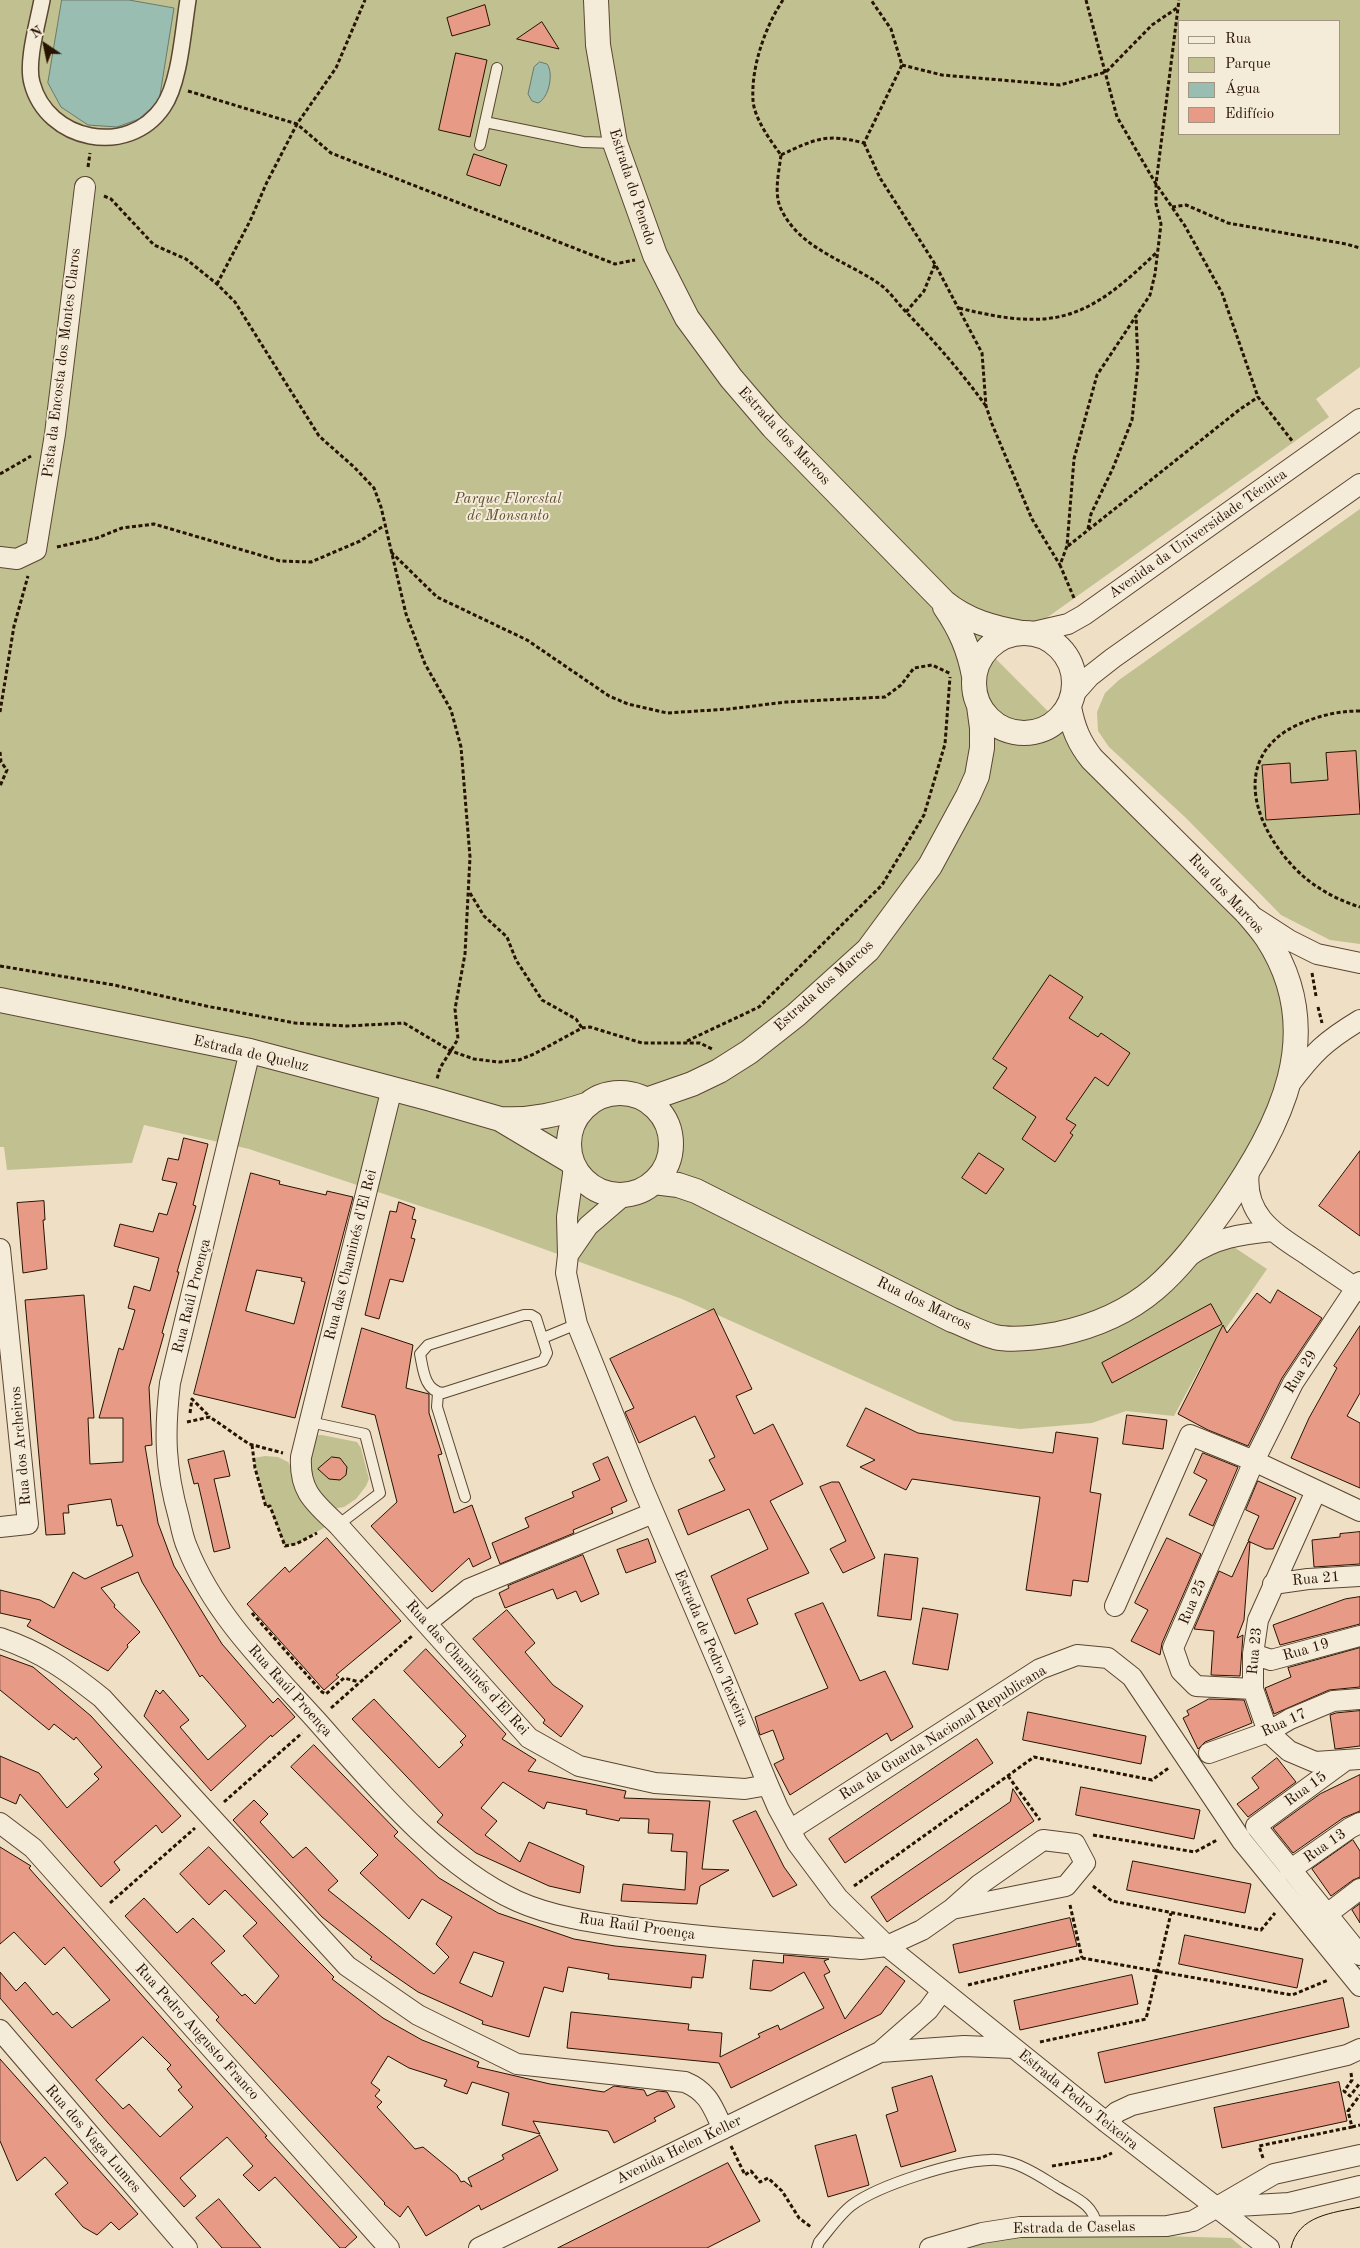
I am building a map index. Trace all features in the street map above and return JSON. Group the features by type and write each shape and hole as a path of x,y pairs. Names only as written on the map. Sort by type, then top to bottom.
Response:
{"street":[{"path":"42,0 32,44 31,81 40,103 54,120 73,132 92,138 111,138 129,134 148,123 163,107 173,87 188,0"},
{"name":"Estrada do Penedo","path":"596,0 598,45 615,143 655,255"},
{"name":"Pista da Encosta dos Montes Claros","path":"36,550 53,443 85,187"},
{"name":"Estrada dos Marcos","path":"655,255 687,318 731,378 774,427 939,598 951,608 984,625 1026,633"},
{"name":"Avenida da Universidade Técnica","path":"1026,633 1068,624 1084,615 1360,420"},
{"path":"1071,701 1074,678 1070,662 1060,647 1046,638 1026,633 1009,635 986,650 980,658 975,689 988,719 1000,728 1016,733 1031,733 1046,729 1059,720 1090,676 1360,484"},
{"path":"0,557 17,559 36,550"},
{"name":"Estrada dos Marcos","path":"646,1100 692,1084 720,1071 749,1052 796,1015 868,950 930,866 977,776 982,748 982,728 969,652 960,630 939,598"},
{"name":"Rua dos Marcos","path":"654,1182 678,1185 696,1191 952,1320 996,1337 1038,1338 1083,1329 1102,1322 1141,1300 1160,1285 1189,1256 1249,1171 1275,1124 1289,1085 1295,1054 1292,996 1268,939 1246,912 1081,746 1072,727 1071,701"},
{"path":"1246,912 1289,940 1317,954 1360,963"},
{"name":"Estrada de Queluz","path":"0,1000 250,1052 431,1098 500,1119 517,1120 551,1116 589,1104"},
{"path":"1289,1085 1310,1057 1331,1037 1360,1020"},
{"name":"Rua Raúl Proença","path":"250,1052 170,1383 165,1438 169,1481 186,1545 202,1581 217,1606 240,1636 420,1832 478,1878 518,1901 580,1921 679,1934 861,1949 887,1946"},
{"name":"Rua das Chaminés d'El Rei","path":"392,1088 300,1457 303,1486 313,1500 530,1738 579,1766 655,1783 745,1789 768,1785"},
{"path":"617,1093 632,1094 646,1100 659,1110 667,1123 671,1139 670,1154 664,1170 654,1182 640,1191 624,1195 609,1194 595,1189 583,1179 573,1164 569,1146 571,1130 578,1115 589,1104 602,1096 617,1093"},
{"name":"Estrada de Queluz","path":"500,1119 573,1164"},
{"name":"Estrada de Pedro Teixeira","path":"573,1164 567,1217 568,1255 566,1273 577,1324 653,1513 768,1785 790,1830 818,1873 838,1898 887,1946 942,1991"},
{"path":"1249,1171 1247,1188 1251,1200 1259,1216 1272,1231 1359,1287"},
{"path":"568,1255 588,1226 624,1195"},
{"name":"Rua dos Marcos","path":"1189,1256 1215,1241 1229,1236 1272,1231"},
{"name":"Rua dos Archeiros","path":"0,1249 4,1324 28,1524 0,1527"},
{"name":"Rua 29","path":"1254,1461 1292,1383 1359,1287"},
{"path":"1114,1606 1190,1435 1254,1461 1360,1510"},
{"name":"Rua 25","path":"1253,1689 1196,1686 1181,1671 1173,1648 1254,1461"},
{"name":"Rua 23","path":"1316,1491 1258,1620 1253,1654 1253,1689 1268,1732 1289,1751 1315,1762 1353,1759"},
{"path":"426,1624 469,1589 653,1513"},
{"name":"Rua 21","path":"1273,1584 1308,1579 1360,1576"},
{"name":"Rua 19","path":"1253,1654 1271,1660 1360,1636"},
{"path":"0,1638 24,1646 64,1667 102,1698 347,1966 418,2016 516,2064 686,2082 696,2086 706,2095 723,2129"},
{"name":"Rua da Guarda Nacional Republicana","path":"790,1830 1040,1669 1077,1655 1108,1658 1132,1677 1235,1830 1288,1897 1358,1964"},
{"name":"Rua 17","path":"1209,1753 1268,1732 1290,1719 1333,1701 1360,1699"},
{"name":"Rua 15","path":"1290,1870 1256,1826 1353,1759"},
{"name":"Rua Pedro Augusto Franco","path":"0,1823 33,1848 389,2248"},
{"name":"Rua 13","path":"1290,1870 1350,1828 1360,1824"},
{"path":"887,1946 922,1930 952,1909 979,1885 1044,1840 1075,1844 1085,1863 1071,1880 952,1909"},
{"path":"1290,1870 1326,1914 1358,1964"},
{"path":"1326,1914 1360,1889"},
{"name":"Avenida Helen Keller","path":"479,2248 880,2052 928,2010 942,1991"},
{"name":"Estrada Pedro Teixeira","path":"942,1991 1106,2122 1269,2248"},
{"name":"Rua dos Vaga Lumes","path":"0,2030 186,2248"},
{"name":"Avenida Helen Keller","path":"880,2052 964,2046 1013,2048"},
{"path":"1106,2122 1117,2112 1132,2105 1347,2055 1360,2049"},
{"name":"Estrada de Caselas","path":"930,2248 982,2233 1020,2228 1167,2226 1192,2221 1274,2174 1360,2155"},
{"path":"1216,2207 1289,2202 1360,2186"}],"lane":[{"path":"480,145 497,68"},
{"path":"485,122 583,142 615,143"},
{"path":"524,1315 531,1315 536,1318 547,1353 542,1361 438,1393 428,1385 420,1354 428,1345 524,1315"},
{"path":"543,1338 577,1324"},
{"path":"438,1393 437,1406 465,1497"},
{"path":"310,1422 366,1434 380,1492 336,1523"},
{"path":"817,2248 819,2242 850,2207 863,2198 890,2185 968,2162 990,2160 1012,2163 1030,2170 1086,2204 1095,2215 1097,2226"}],"path":[{"path":"217,284 297,124 336,68 365,0"},
{"path":"783,0 771,18 758,56 752,101 764,133 781,155 777,186 781,210 797,232 836,261 880,284 966,378 986,406 1032,519 1060,565 1075,601"},
{"path":"864,144 902,65 891,29 871,0"},
{"path":"1086,0 1117,117 1156,184 1185,226 1222,293 1258,397 1306,458"},
{"path":"1060,565 1067,546 1074,459 1097,376 1150,295 1161,224 1156,204 1156,184 1179,0"},
{"path":"902,65 942,74 1060,85 1106,72 1152,25 1177,8"},
{"path":"173,87 297,124 331,153 615,264"},
{"path":"92,138 85,187 111,199 154,245 186,259 217,284 235,302 319,436 354,467 374,488 385,525 406,614 425,664 451,710 460,747 470,857 465,954 455,1009 458,1039 440,1068 431,1098"},
{"path":"781,155 814,139 844,138 864,144 880,178 935,264 982,353 986,406"},
{"path":"1172,207 1186,205 1228,223 1360,248"},
{"path":"959,308 991,316 1023,320 1058,318 1088,308 1134,274 1158,252"},
{"path":"906,312 924,291 935,264"},
{"path":"1088,529 1091,514 1113,468 1132,420 1138,365 1136,314"},
{"path":"1067,546 1258,397"},
{"path":"0,474 53,443"},
{"path":"0,712 14,626 36,550 97,538 122,528 154,524 280,561 311,562 360,541 385,525"},
{"path":"390,551 438,597 527,640 609,696 636,706 667,713 729,710 786,702 885,697 901,685 914,668 932,666 950,673 975,689"},
{"path":"687,1042 759,1007 882,885 924,815 946,744 950,673"},
{"path":"1360,711 1342,711 1314,718 1292,728 1276,738 1263,752 1256,771 1256,797 1262,821 1280,848 1303,876 1327,893 1360,907"},
{"path":"0,752 1,762 7,770 0,786"},
{"path":"469,892 484,916 507,937 516,960 542,1000 576,1019 582,1028"},
{"path":"1317,954 1311,966 1321,1020 1331,1037"},
{"path":"0,966 114,985 206,1006 295,1023 347,1026 404,1023 451,1051 482,1060 499,1062 519,1060 550,1046 582,1028 590,1027 642,1043 672,1044 700,1042 712,1049 714,1053"},
{"path":"189,1421 192,1398 210,1417 252,1445 300,1457"},
{"path":"165,1438 179,1438 180,1423 210,1417"},
{"path":"252,1445 266,1507 270,1506 284,1546 296,1544 336,1523"},
{"path":"248,1608 322,1692 326,1694 344,1678 359,1682"},
{"path":"327,1712 400,1647"},
{"path":"221,1805 300,1734"},
{"path":"838,1898 1034,1756 1152,1780 1186,1757"},
{"path":"1008,1776 1045,1827 1044,1840"},
{"path":"1092,1834 1195,1852 1235,1830"},
{"path":"106,1906 171,1849"},
{"path":"1071,1880 1112,1901 1261,1930 1288,1897"},
{"path":"1071,1880 1082,1958"},
{"path":"1013,2048 1146,2018 1171,1913"},
{"path":"942,1991 1082,1958 1292,1995 1358,1964"},
{"path":"1352,2080 1344,2091 1350,2096 1360,2083"},
{"path":"1352,2126 1348,2111 1360,2095"},
{"path":"1263,2159 1259,2146 1360,2125"},
{"path":"723,2129 746,2175 751,2171 760,2182 768,2178 782,2191 798,2218 812,2228 837,2222"},
{"path":"1030,2170 1101,2158 1117,2151"}],"green space":[{"name":"Parque Florestal de Monsanto","path":"0,0 1360,0 1360,367 1316,399 1329,417 993,656 1208,872 1261,928 1295,1048 1274,1125 1205,1228 1267,1269 1204,1360 1174,1416 1126,1411 1092,1423 1020,1429 954,1421 682,1299 483,1227 249,1149 144,1125 132,1163 7,1170 4,1147 0,1147"},
{"path":"1360,509 1360,944 1330,940 1281,915 1186,818 1109,747 1098,731 1097,712 1105,693 1119,680"},
{"path":"317,1435 357,1442 361,1448 369,1479 356,1499 344,1507 333,1509 314,1483 309,1459 314,1438"},
{"path":"265,1456 278,1457 288,1462 327,1526 296,1544 285,1546 270,1506 266,1507 254,1458"},
{"path":"1029,2232 1231,2238 1243,2248 950,2248"}],"water":[{"path":"62,0 129,0 174,8 159,101 139,119 117,127 88,125 61,107 48,83"},
{"path":"540,62 547,64 550,79 548,91 538,103 532,101 528,94 534,67"}],"building":[{"path":"485,5 490,25 452,36 447,18"},
{"path":"542,22 559,49 517,39"},
{"path":"456,53 487,60 470,137 439,130"},
{"path":"474,154 507,165 500,186 467,175"},
{"path":"1356,751 1360,814 1266,820 1262,765 1290,763 1291,783 1328,780 1326,753"},
{"path":"1050,975 1083,997 1069,1018 1098,1037 1101,1033 1130,1053 1108,1086 1095,1077 1066,1119 1076,1125 1070,1133 1073,1135 1055,1162 1022,1139 1036,1117 993,1088 1007,1068 993,1059"},
{"path":"184,1138 208,1144 193,1205 196,1206 177,1272 179,1272 162,1333 164,1334 149,1387 152,1445 145,1446 158,1523 174,1566 222,1644 273,1703 278,1698 295,1717 272,1737 271,1735 211,1791 144,1716 156,1690 160,1694 163,1690 189,1720 180,1727 208,1760 246,1726 202,1675 200,1677 142,1582 138,1572 101,1588 115,1605 114,1607 140,1632 127,1645 128,1647 108,1671 27,1626 31,1620 0,1613 0,1590 40,1600 54,1608 73,1572 85,1579 133,1556 122,1525 117,1526 111,1499 68,1505 69,1513 63,1513 65,1534 46,1535 25,1300 84,1295 94,1418 88,1418 90,1464 123,1462 123,1418 99,1418 119,1348 123,1350 135,1310 128,1308 134,1286 150,1291 159,1258 114,1246 120,1224 153,1232 159,1213 167,1215 177,1183 162,1180 168,1158 178,1160"},
{"path":"1360,1151 1360,1236 1319,1206"},
{"path":"979,1153 1004,1169 986,1194 962,1178"},
{"path":"251,1173 280,1181 279,1184 326,1195 327,1191 353,1197 295,1418 194,1394","holes":["257,1270 302,1278 301,1281 305,1282 294,1324 246,1311"]},
{"path":"44,1201 45,1220 43,1220 47,1269 23,1273 17,1203"},
{"path":"399,1202 415,1208 412,1219 416,1220 411,1238 415,1239 403,1282 390,1279 379,1319 365,1315 390,1211 396,1212"},
{"path":"1278,1290 1322,1318 1282,1378 1248,1446 1208,1430 1178,1414 1223,1325 1227,1333 1257,1293 1270,1303"},
{"path":"1211,1304 1222,1324 1112,1383 1102,1363"},
{"path":"714,1309 752,1389 736,1396 754,1434 773,1424 803,1484 770,1501 809,1573 747,1599 758,1624 735,1634 711,1576 768,1549 749,1509 688,1535 678,1510 725,1490 709,1460 715,1457 695,1416 639,1443 625,1412 634,1408 610,1359"},
{"path":"1360,1326 1360,1393 1347,1416 1360,1423 1360,1488 1291,1458 1309,1418 1337,1368 1334,1366"},
{"path":"362,1328 413,1345 406,1388 429,1394 429,1413 442,1454 438,1455 454,1513 472,1505 491,1558 473,1567 469,1558 432,1592 371,1526 397,1502 375,1415 342,1407"},
{"path":"866,1408 918,1433 1053,1453 1056,1432 1098,1438 1090,1492 1101,1494 1088,1582 1073,1580 1071,1596 1026,1590 1040,1497 912,1479 906,1490 860,1467 875,1460 847,1446"},
{"path":"1127,1415 1167,1420 1163,1449 1123,1444"},
{"path":"224,1451 230,1476 214,1479 230,1548 214,1552 198,1483 194,1484 188,1460"},
{"path":"1203,1453 1238,1467 1213,1526 1189,1515 1207,1480 1194,1473"},
{"path":"332,1457 340,1458 347,1467 346,1475 340,1480 329,1479 318,1469"},
{"path":"608,1457 627,1501 611,1508 613,1513 573,1530 574,1533 500,1564 492,1543 529,1527 525,1518 574,1497 572,1492 600,1480 593,1464"},
{"path":"1258,1481 1296,1498 1273,1549 1266,1549 1248,1541 1259,1516 1246,1510"},
{"path":"832,1482 839,1482 875,1558 843,1573 830,1549 846,1541 820,1487"},
{"path":"1360,1532 1360,1564 1314,1567 1312,1540 1340,1537 1340,1534"},
{"path":"327,1538 401,1621 336,1675 339,1677 324,1690 247,1604 285,1567 289,1572"},
{"path":"1167,1538 1201,1554 1162,1643 1160,1655 1131,1641 1148,1610 1135,1603"},
{"path":"648,1539 656,1562 626,1573 617,1550"},
{"path":"1248,1542 1250,1542 1244,1620 1237,1638 1243,1635 1240,1676 1211,1675 1214,1631 1194,1629 1219,1571 1232,1577"},
{"path":"885,1554 918,1558 911,1620 878,1616"},
{"path":"583,1555 599,1594 581,1602 576,1591 557,1599 553,1589 505,1608 499,1593 509,1588 508,1586"},
{"path":"1360,1597 1360,1624 1280,1645 1273,1625 1345,1599"},
{"path":"823,1603 860,1681 885,1671 913,1727 891,1741 887,1733 790,1795 774,1764 784,1759 773,1730 760,1735 755,1717 828,1688 795,1614"},
{"path":"923,1608 958,1614 948,1670 913,1664"},
{"path":"507,1610 535,1643 525,1652 553,1685 583,1706 561,1737 543,1723 545,1720 473,1639"},
{"path":"1360,1648 1360,1687 1329,1690 1274,1714 1265,1688 1291,1677 1288,1668"},
{"path":"426,1649 506,1734 502,1739 536,1760 528,1771 626,1791 624,1798 710,1801 702,1869 729,1870 700,1886 697,1904 621,1901 623,1884 685,1890 687,1852 671,1851 673,1834 648,1833 649,1819 620,1818 619,1821 586,1814 587,1810 547,1802 544,1809 503,1782 481,1808 497,1821 485,1835 520,1862 529,1842 584,1866 580,1893 549,1886 476,1853 437,1822 443,1815 352,1719 374,1699 439,1768 463,1745 460,1742 466,1736 404,1671"},
{"path":"0,1655 33,1667 91,1716 181,1816 162,1833 156,1825 114,1862 120,1870 101,1887 20,1794 16,1804 0,1797 0,1756 39,1773 67,1808 99,1779 94,1774 102,1767 76,1737 74,1740 54,1724 49,1730 0,1690"},
{"path":"1209,1699 1244,1700 1252,1723 1205,1742 1198,1749 1183,1718 1189,1715 1187,1711"},
{"path":"1360,1711 1360,1746 1335,1749 1330,1715"},
{"path":"1028,1712 1146,1736 1141,1764 1023,1740"},
{"path":"977,1739 993,1763 845,1863 829,1839"},
{"path":"314,1745 398,1832 394,1836 439,1878 498,1913 574,1939 615,1946 706,1955 703,1978 692,1977 691,1988 608,1979 609,1974 568,1967 563,1992 544,1987 529,2037 482,2024 483,2021 418,1992 370,1959 372,1957 322,1917 233,1820 254,1800 268,1814 260,1822 293,1858 306,1847 338,1881 328,1890 434,1974 449,1957 436,1944 452,1917 422,1899 409,1919 360,1873 378,1855 291,1767","holes":["474,1952 504,1962 492,1997 460,1983"]},
{"path":"1277,1758 1296,1782 1248,1817 1237,1804 1259,1788 1252,1778"},
{"path":"1360,1775 1360,1811 1343,1818 1293,1853 1273,1828 1320,1794"},
{"path":"1081,1787 1200,1810 1194,1839 1076,1815"},
{"path":"1013,1789 1034,1821 887,1922 871,1897 1010,1802"},
{"path":"756,1811 784,1867 797,1885 773,1897 733,1821"},
{"path":"1353,1840 1360,1851 1360,1877 1331,1896 1312,1869"},
{"path":"0,1847 31,1866 29,1868 267,2136 265,2137 357,2237 345,2248 340,2248 275,2177 259,2191 243,2175 253,2166 227,2137 180,2178 196,2196 184,2207 108,2123 0,1998 0,1972 16,1991 25,1982 53,2015 57,2012 72,2028 110,2000 64,1947 45,1965 14,1932 0,1944","holes":["143,2037 171,2065 167,2069 182,2087 178,2090 193,2107 160,2137 129,2104 123,2109 96,2080"]},
{"path":"209,1847 334,1977 332,1979 383,2018 422,2040 479,2062 477,2067 550,2084 604,2092 614,2086 644,2090 647,2096 658,2091 667,2092 675,2107 654,2118 656,2121 614,2143 608,2131 533,2121 540,2134 502,2125 509,2093 472,2082 467,2094 444,2086 447,2080 409,2068 388,2056 371,2083 380,2090 375,2096 382,2102 377,2107 415,2149 423,2147 457,2175 461,2182 464,2181 472,2187 468,2178 504,2159 502,2155 540,2135 558,2170 481,2210 479,2205 426,2236 408,2206 400,2217 384,2204 216,2020 219,2017 125,1916 144,1898 177,1933 193,1918 225,1951 211,1963 242,1996 245,1994 255,2004 279,1976 243,1936 257,1923 225,1890 209,1905 180,1874"},
{"path":"1133,1861 1251,1884 1245,1913 1127,1890"},
{"path":"1360,1904 1360,1923 1352,1910"},
{"path":"1070,1918 1077,1946 959,1973 953,1945"},
{"path":"1185,1935 1303,1959 1297,1988 1179,1964"},
{"path":"784,1955 829,1959 824,1961 830,1972 824,1975 845,2019 886,1966 905,1981 881,2014 731,2088 719,2063 567,2048 571,2012 689,2024 688,2030 722,2033 720,2057 760,2037 758,2034 778,2025 780,2030 824,2008 804,1972 771,1991 750,1989 753,1960 783,1963"},
{"path":"1132,1975 1138,2004 1020,2030 1014,2001"},
{"path":"1343,1998 1349,2027 1105,2083 1098,2053"},
{"path":"0,2059 138,2214 119,2230 111,2222 97,2235 83,2227 55,2194 68,2183 45,2157 17,2181 0,2141"},
{"path":"932,2076 956,2151 901,2167 886,2115 898,2111 892,2088"},
{"path":"1339,2082 1347,2121 1222,2148 1214,2108"},
{"path":"856,2135 869,2185 828,2197 815,2146"},
{"path":"728,2163 760,2221 707,2248 558,2248"},
{"path":"219,2199 261,2248 222,2248 196,2218"}],"tram line":[{"path":"1291,2248 1295,2237 1309,2222 1328,2214 1360,2207"}]}
